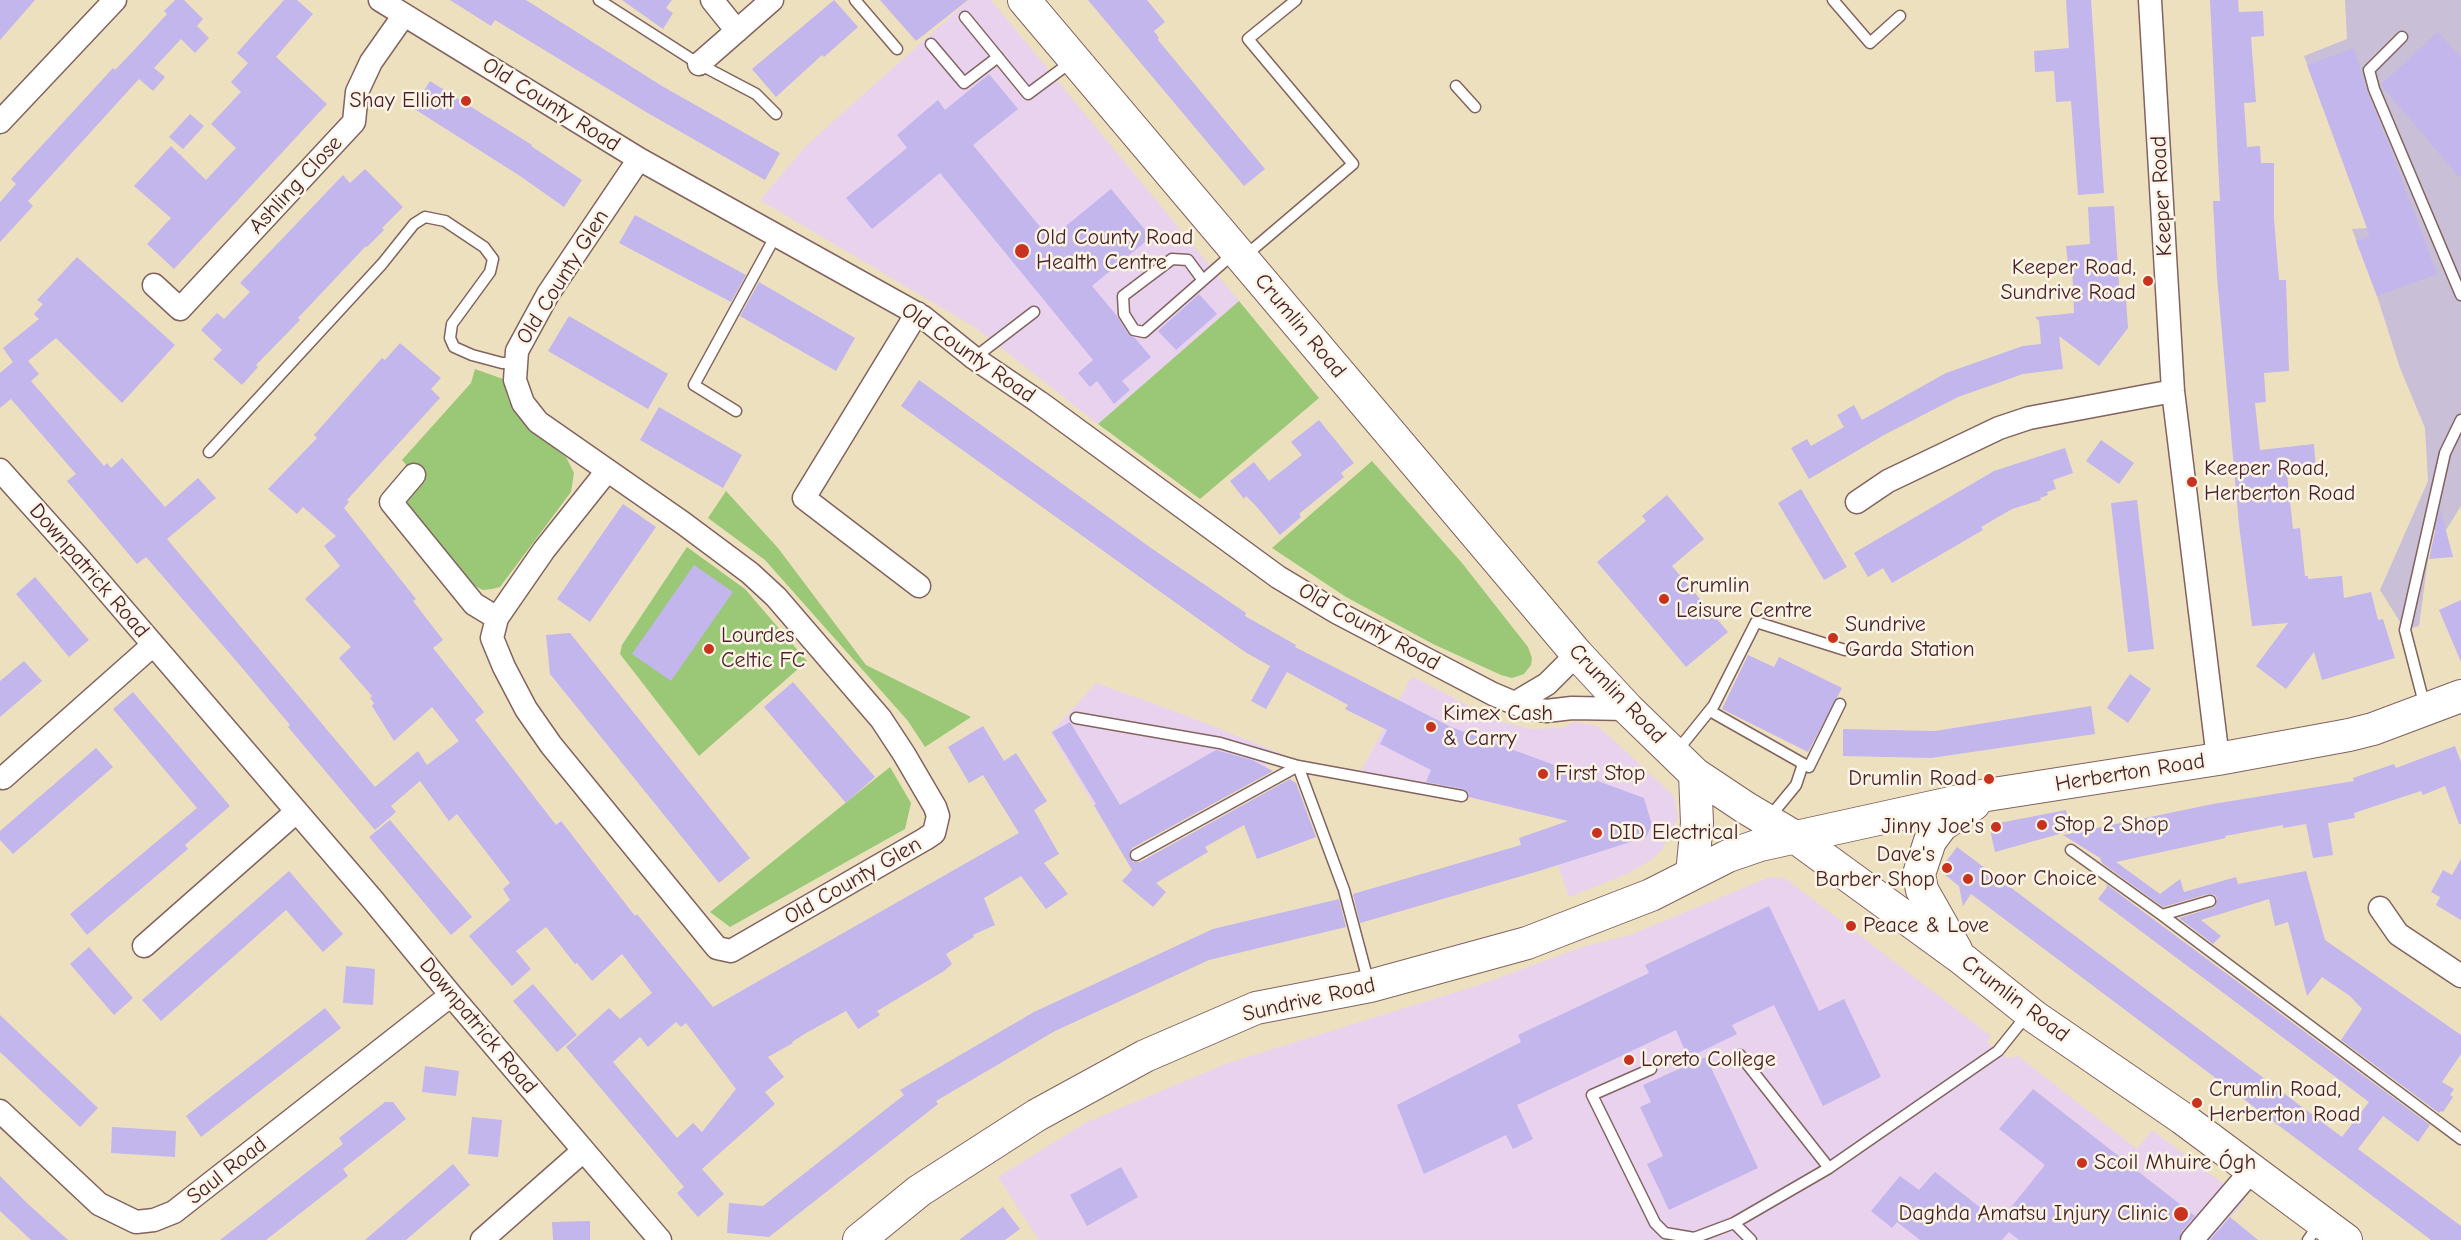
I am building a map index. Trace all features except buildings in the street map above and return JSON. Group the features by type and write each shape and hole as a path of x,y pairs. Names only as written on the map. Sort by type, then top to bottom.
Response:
{"street":[{"path":"0,122 115,0"},
{"name":"Old County Road","path":"380,0 639,159 916,313 974,358 1048,409 1278,577 1338,613 1493,694 1526,708 1546,711 1572,708 1628,709"},
{"path":"712,0 737,30"},
{"path":"699,64 772,0"},
{"name":"Crumlin Road","path":"1024,0 1577,654 1628,709 1685,764 1795,837 1960,958 2029,1012 2182,1118 2252,1170 2325,1234"},
{"name":"Keeper Road","path":"2150,0 2174,391 2218,759"},
{"name":"Ashling Close","path":"154,285 180,309 354,122 357,92 371,62 404,15"},
{"name":"Old County Glen","path":"497,618 492,638 526,709 551,745 717,948 731,951 934,833 938,816 935,807 881,718 776,597 750,573 683,522 538,422 523,403 515,380 514,363 517,351 548,294 639,159"},
{"path":"916,313 804,498 919,586"},
{"path":"1857,502 1888,481 1999,428 2039,415 2174,391"},
{"name":"Downpatrick Road","path":"0,470 372,899 660,1240"},
{"path":"414,475 391,502 474,604 497,618 544,550 607,471"},
{"name":"Downpatrick Road","path":"3,778 153,645"},
{"path":"1515,703 1547,684 1577,654"},
{"name":"Herberton Road","path":"1795,837 1855,826 1987,795 2218,759 2357,733 2426,711 2461,696"},
{"path":"1685,764 1697,823 1692,874"},
{"path":"1960,958 1922,890 1919,874 1922,858 1930,841 1942,825 1987,795"},
{"path":"144,946 296,812"},
{"name":"Sundrive Road","path":"859,1240 919,1191 1037,1115 1145,1056 1256,1008 1370,986 1527,943 1614,910 1728,856 1760,845 1795,837"},
{"path":"2380,908 2398,934 2461,975"},
{"name":"Saul Road","path":"0,1111 99,1204 136,1222 154,1220 174,1212 451,995"},
{"path":"482,1240 583,1151"},
{"path":"2192,1240 2252,1170"}],"lane":[{"path":"599,0 699,64 756,94 776,114"},
{"path":"855,0 897,49"},
{"path":"1202,279 1188,260 1172,259 1123,296 1124,314 1134,330 1144,332 1202,279 1240,254 1353,164 1248,39 1296,0"},
{"path":"1833,0 1870,43 1900,16"},
{"path":"965,16 1028,94 1074,60"},
{"path":"2402,37 2369,70 2461,294"},
{"path":"931,44 964,83 998,57"},
{"path":"1456,86 1475,107"},
{"path":"210,452 382,264 414,224 425,217 445,221 484,247 493,259 490,272 452,324 450,338 454,347 472,355 502,363 514,363"},
{"path":"736,411 694,385 776,235"},
{"path":"974,358 1035,312"},
{"path":"2426,711 2405,630 2445,453 2461,420"},
{"path":"1685,764 1756,622 1845,650"},
{"path":"1710,711 1809,767 1840,704"},
{"path":"1076,718 1220,743 1298,766 1462,796"},
{"path":"1767,820 1796,785 1803,764"},
{"path":"1136,855 1298,766"},
{"path":"1298,766 1344,890 1370,986"},
{"path":"2071,850 2162,915 2461,1139"},
{"path":"2162,915 2210,901"},
{"path":"1651,1069 1592,1095 1654,1223 1665,1233 1694,1238 1734,1224 1829,1168 1998,1051 2029,1012"},
{"path":"1740,1055 1829,1168"},
{"path":"1734,1224 1751,1240"}],"shaded area":[{"name":"Old County Road Health Centre","path":"969,0 991,0 1239,301 1098,424 976,328 760,200 807,145"},
{"path":"2345,0 2461,0 2461,506 2446,530 2432,530 2419,626 2405,630 2380,590 2428,481 2425,428 2400,368 2352,229 2367,228 2304,56 2347,39"},
{"path":"1412,676 1495,720 1531,729 1562,728 1574,722 1598,726 1674,796 1678,817 1662,850 1651,860 1627,874 1569,897 1546,830 1568,821 1361,771"},
{"path":"1096,683 1280,753 1265,767 1120,850 1051,733"},
{"name":"Loreto College","path":"1770,877 1785,878 1991,1036 1987,1042 2004,1056 2011,1058 2018,1056 2137,1149 2152,1130 2245,1200 2213,1240 1039,1240 998,1177 1085,1123 1228,1063 1482,984 1585,946 1630,935"}],"green space":[{"path":"1239,301 1319,398 1200,499 1098,424"},
{"path":"475,369 503,379 508,399 518,416 532,431 566,457 574,473 571,492 500,587 483,590 471,584 408,506 407,496 420,481 402,460 471,383"},
{"path":"1372,461 1462,563 1528,647 1532,658 1531,665 1524,674 1512,678 1501,675 1433,644 1346,597 1272,548"},
{"path":"726,491 778,548 866,665 971,717 925,747 908,721 765,560 708,518"},
{"name":"Lourdes Celtic FC","path":"687,547 745,589 807,661 699,756 620,654 622,645"},
{"path":"890,767 911,803 905,829 730,927 710,912"}],"place":[{"name":"Shay Elliott","path":"466,101"},
{"name":"Old County Road Health Centre","path":"1022,251"},
{"name":"Keeper Road, Sundrive Road","path":"2148,281"},
{"name":"Keeper Road, Herberton Road","path":"2192,482"},
{"name":"Crumlin Leisure Centre","path":"1664,599"},
{"name":"Sundrive Garda Station","path":"1833,638"},
{"name":"Lourdes Celtic FC","path":"709,649"},
{"name":"Kimex Cash & Carry","path":"1431,727"},
{"name":"First Stop","path":"1543,774"},
{"name":"Drumlin Road","path":"1989,779"},
{"name":"Stop 2 Shop","path":"2042,825"},
{"name":"Jinny Joe's","path":"1996,827"},
{"name":"DID Electrical","path":"1597,833"},
{"name":"Dave's Barber Shop","path":"1947,868"},
{"name":"Door Choice","path":"1968,879"},
{"name":"Peace & Love","path":"1851,926"},
{"name":"Loreto College","path":"1629,1060"},
{"name":"Crumlin Road, Herberton Road","path":"2197,1103"},
{"name":"Scoil Mhuire Ógh","path":"2082,1163"},
{"name":"Daghda Amatsu Injury Clinic","path":"2181,1214"}]}
